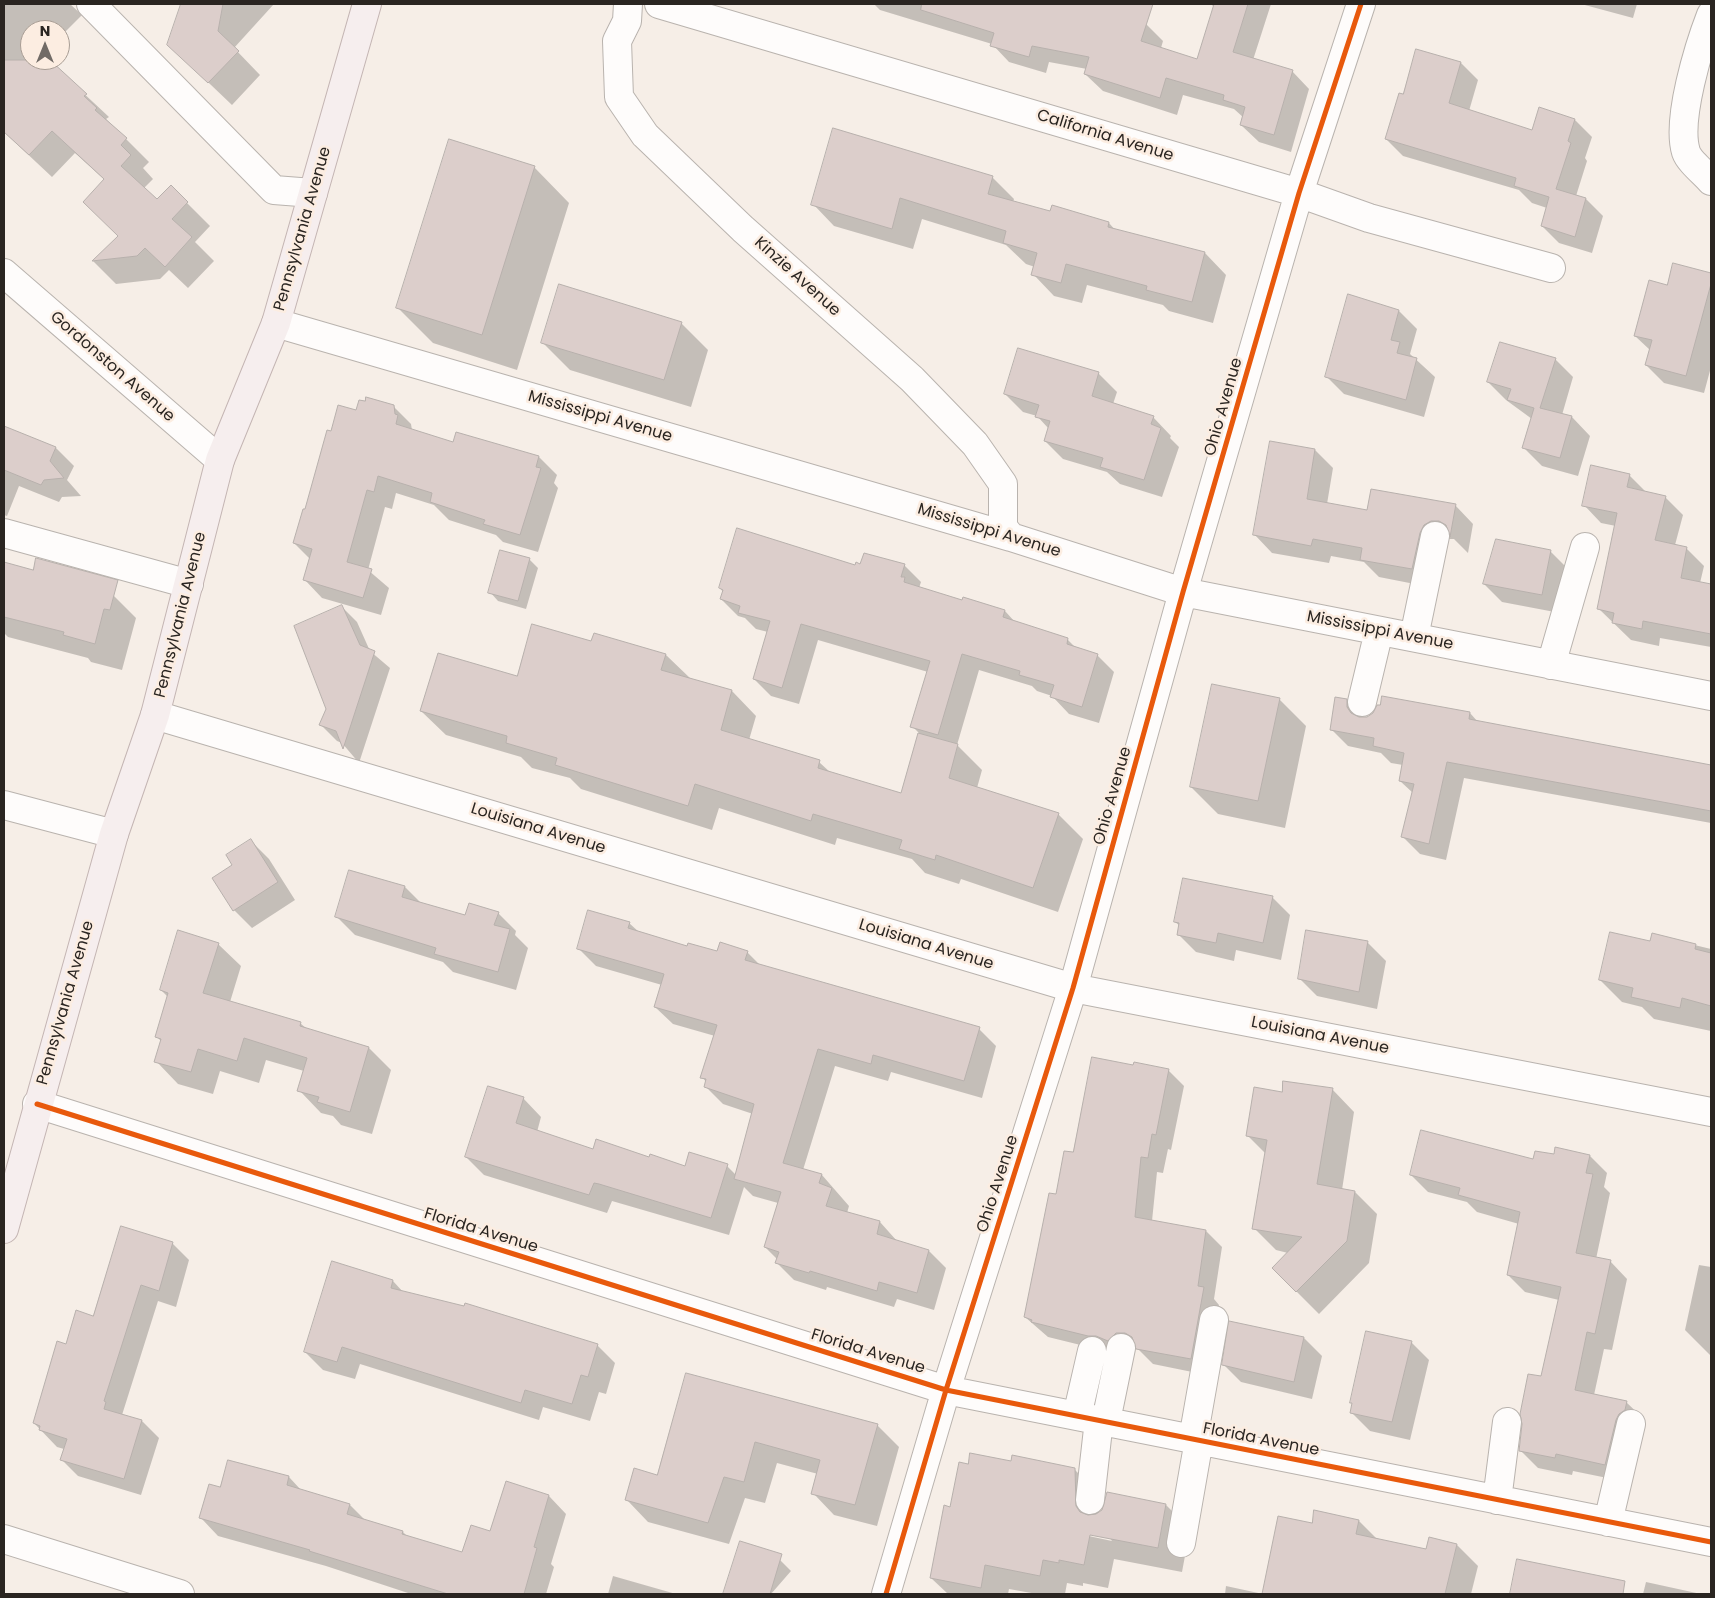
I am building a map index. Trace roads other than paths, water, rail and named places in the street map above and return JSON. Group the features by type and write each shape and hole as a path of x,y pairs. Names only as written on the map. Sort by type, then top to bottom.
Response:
{"main road":[{"name":"Pennsylvania Avenue","path":"4,1229 9,1187 37,1104 114,834 155,715 220,460 276,323 367,4"}],"street":[{"path":"92,4 274,190 313,193"},
{"name":"Kinzie Avenue","path":"628,4 627,21 617,41 619,97 645,135 743,229 912,379 975,444 1003,484 1003,527 1011,537"},
{"name":"California Avenue","path":"659,4 1299,194 1369,218 1551,268"},
{"name":"Ohio Avenue","path":"886,1594 946,1390 1073,988 1183,592 1299,194 1361,4"},
{"path":"1711,15 1700,42 1684,122 1686,153 1711,181"},
{"name":"Gordonston Avenue","path":"4,273 220,460"},
{"name":"Mississippi Avenue","path":"276,323 1011,537 1183,592 1711,696"},
{"path":"4,533 189,584"},
{"path":"1414,637 1435,536"},
{"path":"1551,665 1585,547"},
{"path":"1362,702 1379,631"},
{"name":"Louisiana Avenue","path":"155,715 1073,988 1711,1112"},
{"path":"4,805 114,834"},
{"name":"Florida Avenue","path":"37,1104 946,1390 1711,1542"},
{"path":"1181,1542 1214,1320"},
{"path":"1094,1419 1121,1348"},
{"path":"1090,1500 1094,1419 1092,1351"},
{"path":"1497,1500 1507,1422"},
{"path":"1608,1522 1631,1424"},
{"path":"4,1539 180,1594"}]}
